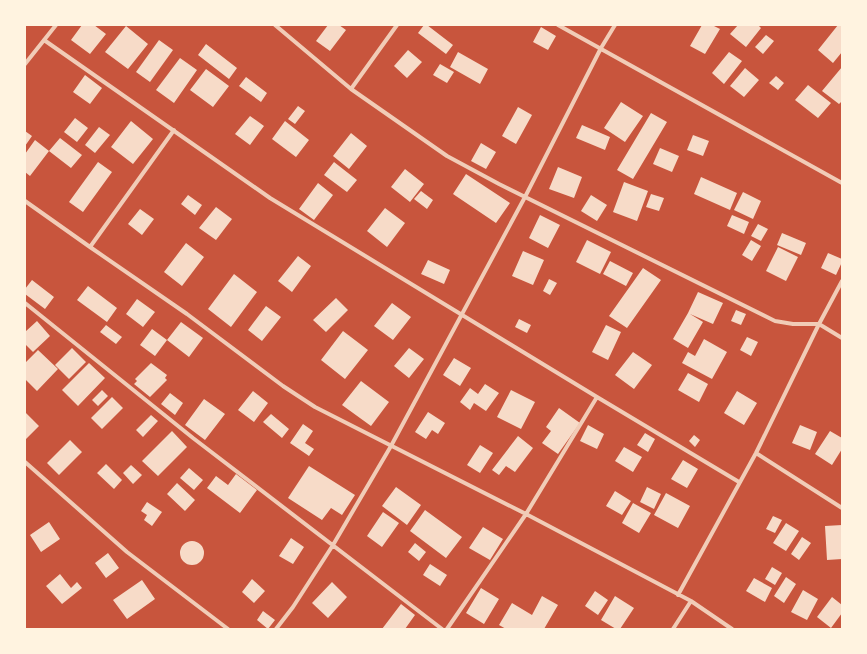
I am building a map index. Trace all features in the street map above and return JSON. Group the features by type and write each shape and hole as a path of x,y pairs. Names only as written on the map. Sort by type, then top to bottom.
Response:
{"street":[{"path":"25,64 56,25"},
{"path":"275,25 351,89 447,156 525,197 775,320 793,324 819,324 842,338"},
{"path":"351,89 397,25"},
{"path":"558,25 842,183"},
{"path":"276,629 293,607 333,545 391,446 525,197 601,48 615,25"},
{"path":"44,40 270,198 739,482"},
{"path":"90,247 174,130"},
{"path":"25,201 187,314 282,386 315,407 526,514 691,602 732,629"},
{"path":"678,595 756,453 819,324 842,281"},
{"path":"25,303 193,438 442,629"},
{"path":"447,629 526,514 597,397"},
{"path":"756,453 842,508"},
{"path":"25,462 127,552 228,629"},
{"path":"673,629 691,602"}],"building":[{"path":"82,25 94,25 106,34 90,54 71,40"},
{"path":"328,25 339,25 346,30 330,51 316,41"},
{"path":"424,25 427,25 453,45 446,54 418,33"},
{"path":"702,25 712,25 720,29 705,54 690,46"},
{"path":"738,25 758,25 761,28 746,47 730,34"},
{"path":"838,25 842,25 842,52 833,63 818,50"},
{"path":"126,26 148,44 128,69 105,52"},
{"path":"541,27 556,36 548,50 533,42"},
{"path":"766,35 774,41 763,54 755,47"},
{"path":"159,40 173,50 150,82 136,72"},
{"path":"206,44 237,68 229,79 198,55"},
{"path":"408,50 422,62 407,78 394,66"},
{"path":"458,52 488,69 480,84 450,67"},
{"path":"729,52 742,61 724,84 712,73"},
{"path":"180,58 197,70 174,103 156,90"},
{"path":"440,64 454,72 447,83 433,75"},
{"path":"842,67 842,101 839,104 822,91"},
{"path":"745,68 759,80 744,97 730,86"},
{"path":"206,69 229,86 213,107 190,90"},
{"path":"85,75 102,88 90,104 73,92"},
{"path":"776,76 784,83 778,90 769,83"},
{"path":"246,77 267,93 261,102 239,86"},
{"path":"808,85 831,103 818,118 795,100"},
{"path":"621,102 643,116 625,142 604,128"},
{"path":"298,106 305,111 295,124 288,119"},
{"path":"518,107 532,115 516,144 502,136"},
{"path":"651,113 667,122 633,179 617,170"},
{"path":"250,116 264,126 250,145 235,134"},
{"path":"75,118 88,128 77,142 64,132"},
{"path":"131,121 153,139 133,164 111,147"},
{"path":"285,121 309,140 296,157 272,139"},
{"path":"582,125 610,137 605,150 576,138"},
{"path":"99,127 110,135 95,153 85,145"},
{"path":"25,131 32,136 25,146"},
{"path":"351,133 367,146 349,169 333,156"},
{"path":"693,135 709,141 703,156 687,150"},
{"path":"60,138 82,155 71,168 49,151"},
{"path":"35,140 49,151 30,176 25,172 25,154"},
{"path":"481,143 496,152 486,169 471,161"},
{"path":"660,148 679,156 672,172 653,164"},
{"path":"98,162 112,172 83,212 69,202"},
{"path":"334,162 357,180 347,192 324,175"},
{"path":"558,167 582,177 574,198 549,189"},
{"path":"405,169 424,184 410,202 391,187"},
{"path":"466,174 510,203 496,223 453,194"},
{"path":"701,177 737,193 730,210 694,194"},
{"path":"624,182 648,191 637,221 613,212"},
{"path":"318,183 333,195 314,220 299,209"},
{"path":"421,191 433,200 427,209 414,199"},
{"path":"743,192 761,201 753,219 734,210"},
{"path":"651,194 664,198 659,211 646,207"},
{"path":"188,195 202,205 195,215 181,204"},
{"path":"591,195 607,205 597,221 581,211"},
{"path":"216,207 232,219 216,240 199,228"},
{"path":"385,208 405,223 387,247 367,231"},
{"path":"140,209 154,219 142,235 128,224"},
{"path":"540,215 560,225 548,248 529,238"},
{"path":"732,215 749,222 744,234 727,226"},
{"path":"758,224 768,229 761,241 751,236"},
{"path":"782,233 806,243 801,255 777,245"},
{"path":"587,240 611,252 600,274 576,262"},
{"path":"751,240 761,246 752,261 742,255"},
{"path":"186,243 204,257 182,286 164,272"},
{"path":"778,247 798,257 786,281 766,271"},
{"path":"523,251 544,260 533,285 512,276"},
{"path":"828,253 842,259 836,275 821,268"},
{"path":"298,256 311,266 292,292 278,281"},
{"path":"428,260 450,270 444,284 421,274"},
{"path":"610,261 633,273 626,286 603,274"},
{"path":"643,268 661,280 627,328 609,316"},
{"path":"234,274 257,292 231,327 208,309"},
{"path":"549,279 557,283 550,295 543,291"},
{"path":"32,280 54,297 45,309 25,294 25,289"},
{"path":"88,286 117,308 107,322 77,300"},
{"path":"698,292 723,303 713,324 690,314 703,322 688,348 673,339"},
{"path":"336,298 348,310 326,332 313,320"},
{"path":"137,299 155,312 143,327 126,314"},
{"path":"392,303 411,317 393,340 374,326"},
{"path":"266,306 281,317 262,341 248,330"},
{"path":"736,310 746,314 741,325 731,321"},
{"path":"519,319 531,325 527,333 515,327"},
{"path":"37,321 50,336 33,352 25,344 25,332"},
{"path":"181,322 203,338 189,357 167,340"},
{"path":"106,325 122,337 116,344 100,332"},
{"path":"606,325 621,332 608,360 592,352"},
{"path":"152,329 167,340 155,356 140,345"},
{"path":"343,331 368,350 345,379 321,360"},
{"path":"747,337 758,342 751,356 740,350"},
{"path":"704,339 727,352 712,379 682,363 688,352 695,356"},
{"path":"72,348 86,362 69,379 55,365"},
{"path":"409,348 424,359 409,378 394,366"},
{"path":"38,350 58,369 37,391 25,379 25,363"},
{"path":"633,352 652,365 634,389 615,375"},
{"path":"454,358 471,368 460,386 443,375"},
{"path":"89,363 105,378 78,406 62,390"},
{"path":"151,363 167,375 165,378 167,380 150,397 134,384 137,381 135,379"},
{"path":"688,373 708,384 699,402 678,390"},
{"path":"361,381 389,402 371,426 342,405"},
{"path":"485,384 499,393 486,411 474,403 470,410 460,402 470,388 478,394"},
{"path":"102,390 108,396 98,406 92,400"},
{"path":"511,390 535,402 521,429 497,417"},
{"path":"253,391 268,403 254,422 238,410"},
{"path":"737,391 757,403 744,425 724,413"},
{"path":"170,393 183,403 175,415 161,404"},
{"path":"112,397 123,408 102,429 91,418"},
{"path":"204,399 225,414 205,440 185,425"},
{"path":"559,408 580,423 558,454 542,443 551,431 546,427"},
{"path":"25,412 39,426 25,440"},
{"path":"428,412 445,423 438,434 432,430 426,439 415,432"},
{"path":"271,414 289,429 282,438 263,422"},
{"path":"151,415 158,421 143,437 136,430"},
{"path":"303,424 313,431 305,443 314,449 309,456 290,443"},
{"path":"588,425 604,434 597,449 580,441"},
{"path":"800,425 817,432 810,450 792,443"},
{"path":"172,431 187,447 158,476 142,461"},
{"path":"830,431 842,438 842,449 832,465 815,454"},
{"path":"645,433 655,439 648,452 637,445"},
{"path":"694,435 700,440 695,447 689,441"},
{"path":"518,436 533,448 515,472 506,466 499,475 492,470"},
{"path":"70,440 82,452 59,475 47,463"},
{"path":"480,445 493,453 480,473 467,465"},
{"path":"624,447 642,457 633,472 615,461"},
{"path":"683,460 698,469 687,488 671,479"},
{"path":"106,464 122,480 114,489 97,473"},
{"path":"131,465 142,475 133,484 123,473"},
{"path":"309,466 355,495 342,515 331,508 322,520 288,498"},
{"path":"189,468 203,480 194,490 180,478"},
{"path":"236,474 257,490 240,513 207,488 216,476 228,485"},
{"path":"177,483 195,500 185,511 167,494"},
{"path":"396,487 421,505 407,525 382,506"},
{"path":"647,487 661,494 654,509 640,502"},
{"path":"615,491 631,501 622,515 606,506"},
{"path":"666,493 690,506 678,528 654,515"},
{"path":"147,502 162,512 152,526 144,520 147,515 141,511"},
{"path":"633,503 651,513 639,533 622,523"},
{"path":"425,510 462,537 446,558 410,531"},
{"path":"383,512 399,523 382,547 367,536"},
{"path":"773,516 782,520 775,533 766,529"},
{"path":"49,522 60,539 41,552 30,535"},
{"path":"786,523 799,531 786,551 773,543"},
{"path":"842,525 842,559 827,560 825,526"},
{"path":"483,527 503,539 490,560 469,548"},
{"path":"802,537 811,543 799,560 791,554"},
{"path":"291,538 304,547 293,564 279,556"},
{"path":"192,541 200,545 204,553 200,561 192,565 184,561 180,553 184,545"},
{"path":"415,543 426,552 419,561 408,552"},
{"path":"108,553 119,568 106,578 95,563"},
{"path":"430,564 447,575 440,586 423,575"},
{"path":"772,567 782,573 775,585 765,579"},
{"path":"60,574 71,588 77,582 82,588 62,604 46,586"},
{"path":"786,577 796,584 784,603 774,596"},
{"path":"754,578 772,588 765,602 746,591"},
{"path":"252,579 265,591 254,603 242,592"},
{"path":"142,580 155,599 127,619 113,600"},
{"path":"332,582 347,597 328,618 312,603"},
{"path":"481,588 499,599 484,624 466,613"},
{"path":"803,590 818,599 807,620 791,612"},
{"path":"595,591 608,600 598,615 585,606"},
{"path":"542,596 558,605 544,629 506,629 499,625 512,603 532,615"},
{"path":"615,596 634,608 620,629 616,629 601,620"},
{"path":"832,597 842,605 842,613 831,628 817,617"},
{"path":"401,604 415,615 405,629 382,629"},
{"path":"263,611 275,620 268,629 257,620"}]}
